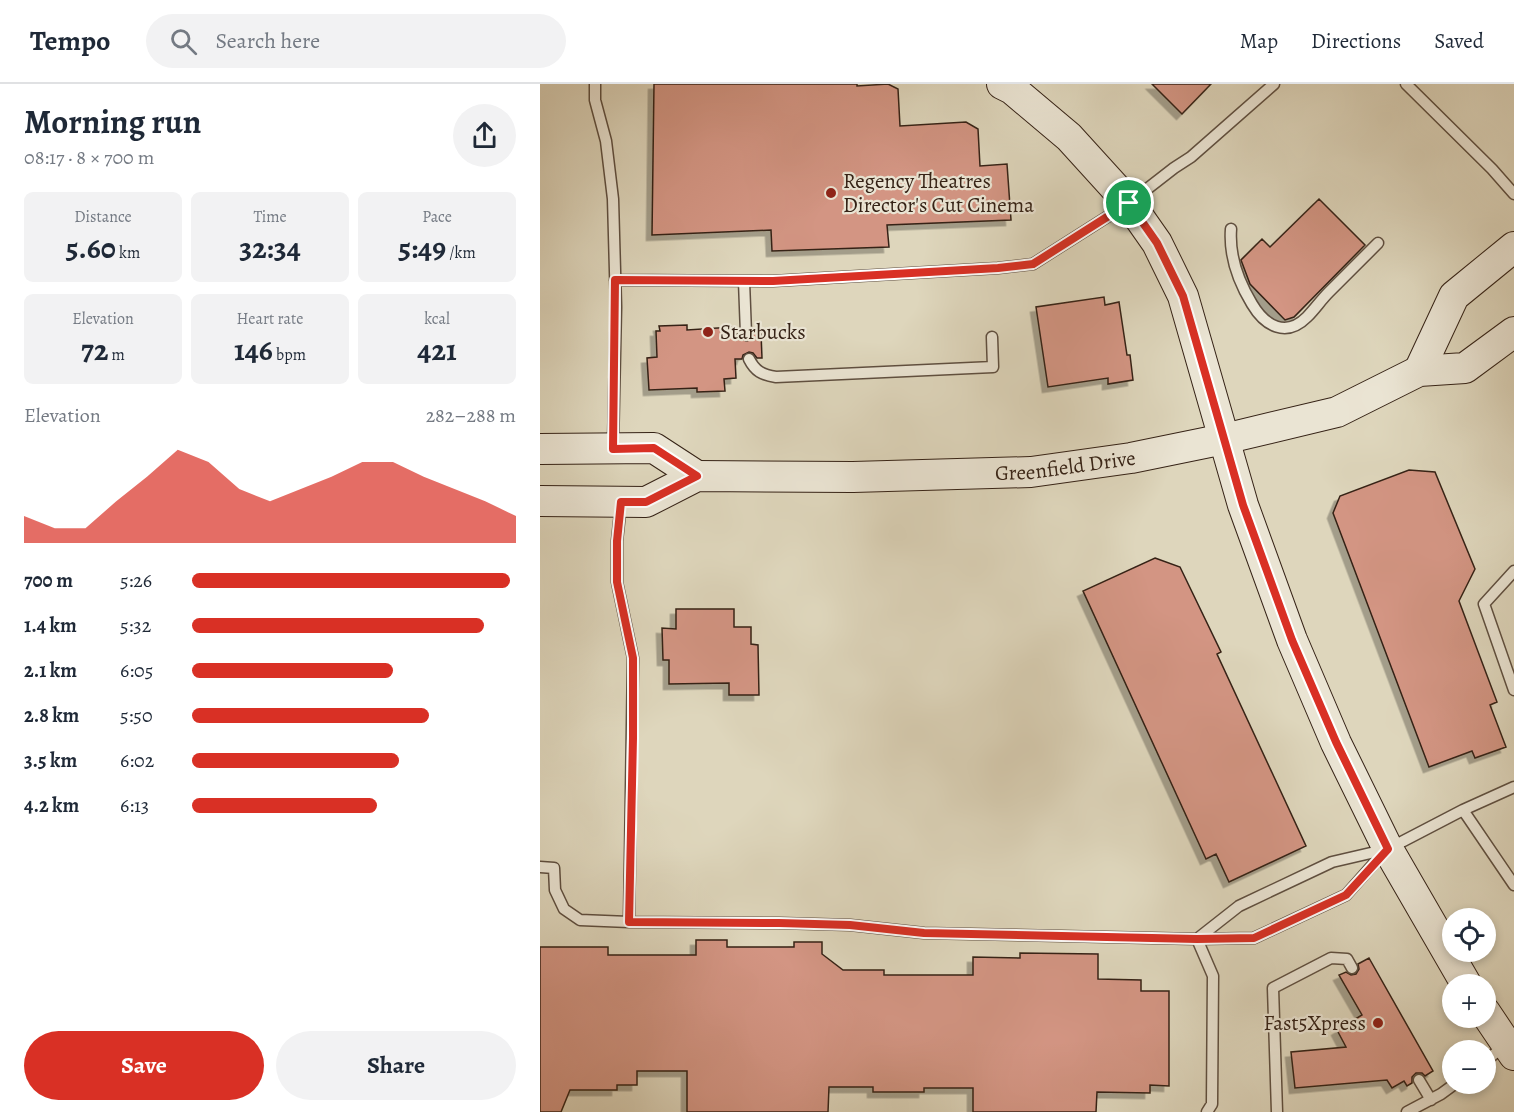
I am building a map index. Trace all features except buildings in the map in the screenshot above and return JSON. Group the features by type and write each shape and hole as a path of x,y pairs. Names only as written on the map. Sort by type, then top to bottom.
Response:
{"main road":[{"path":"1002,84 1012,89 1069,137 1129,203 1157,243 1183,296 1243,505 1292,640 1336,742 1388,849 1460,974"},
{"path":"1419,371 1454,296 1514,247"},
{"name":"Greenfield Drive","path":"540,501 646,502 697,476 853,477 1031,472 1131,458 1337,412 1419,371 1465,368 1514,332"},
{"path":"540,449 654,448 697,476"},
{"path":"1492,1028 1502,1053"}],"lane":[{"path":"595,84 595,100 606,141 613,199 615,280 613,449"},
{"path":"615,280 808,279 1033,264 1129,203 1174,168 1191,158 1274,84"},
{"path":"1406,84 1492,169 1514,194"},
{"path":"1231,230 1230,242 1234,266 1243,289 1255,310 1267,323 1276,328 1287,328 1306,318 1378,243"},
{"path":"744,281 746,334"},
{"path":"749,359 759,373 776,377 993,367 992,336"},
{"path":"621,502 617,541 617,582 633,658 629,922"},
{"path":"1514,571 1484,604 1514,690"},
{"path":"1197,939 1239,906 1332,862 1388,849 1463,810 1514,787"},
{"path":"1463,810 1514,885"},
{"path":"540,867 554,868 555,890 564,909 580,920 850,925 924,933 1197,939 1254,938 1346,895 1388,849"},
{"path":"1197,939 1213,976 1212,1104 1207,1112"},
{"path":"1277,1112 1273,988 1331,958 1347,959 1352,968"},
{"path":"1419,1080 1431,1100"},
{"path":"1407,1112 1442,1093"}],"place":[{"name":"Regency Theatres Director's Cut Cinema","path":"831,193"},
{"name":"Starbucks","path":"708,332"},
{"name":"Fast5Xpress","path":"1378,1023"}],"route":[{"path":"1129,203 1157,243 1183,296 1243,505 1292,640 1336,742 1388,849 1346,895 1254,938 1197,939 924,933 850,925 629,922 633,658 617,582 617,541 621,502 646,502 697,476 654,448 613,449 615,280 773,281 1033,264 1129,203"}]}
